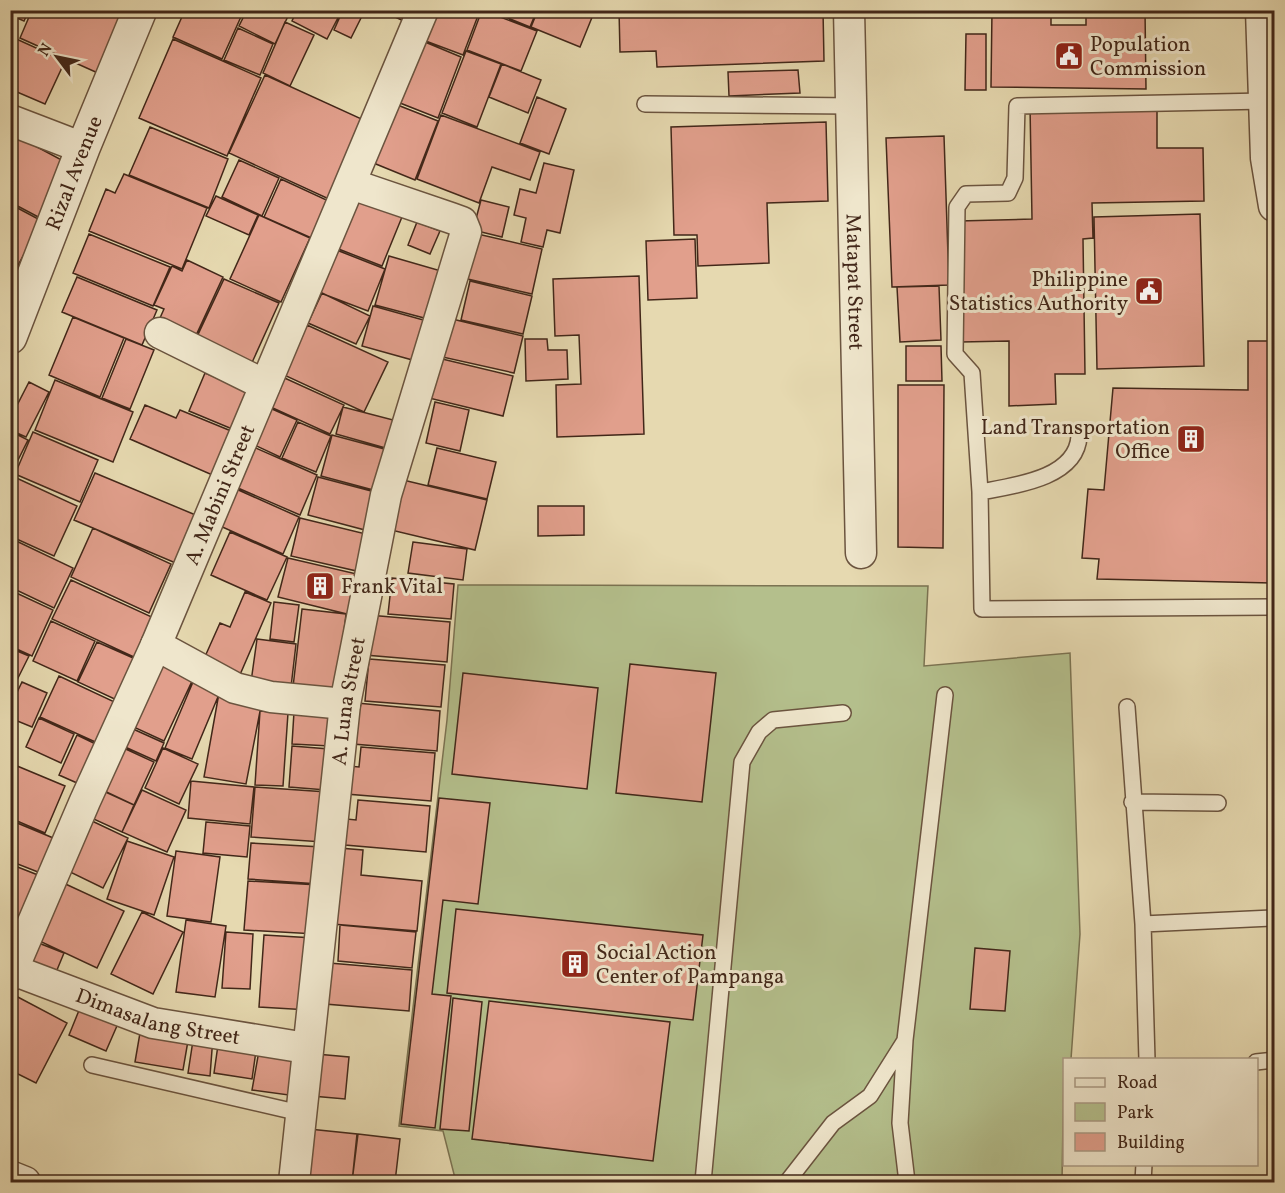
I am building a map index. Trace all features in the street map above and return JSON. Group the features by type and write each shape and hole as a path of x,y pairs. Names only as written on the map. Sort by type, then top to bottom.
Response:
{"street":[{"name":"Rizal Avenue","path":"10,337 83,148 140,10"},
{"name":"A. Mabini Street","path":"12,973 85,801 156,645 423,10"},
{"name":"Matapat Street","path":"849,10 853,106 861,553"},
{"path":"1261,10 1266,158 1275,206"},
{"path":"10,120 83,148"},
{"name":"A. Luna Street","path":"294,1182 306,1048 345,704 386,495 466,232 462,222 351,184"},
{"path":"160,333 265,385"},
{"path":"156,645 235,688 271,697 345,704"},
{"name":"Dimasalang Street","path":"12,973 153,1023 306,1048"},
{"path":"10,1176 25,1182"}],"lane":[{"path":"1265,100 1017,106 1016,178 1008,193 966,194 957,207 956,354 972,373 980,492 982,609 1275,607"},
{"path":"645,104 853,106"},
{"path":"980,492 1016,486 1056,471 1070,461 1078,446 1078,436"},
{"path":"907,1182 900,1123 906,1040 945,695"},
{"path":"1126,706 1143,924 1148,1058"},
{"path":"703,1182 742,762 759,732 773,720 843,713"},
{"path":"1132,802 1218,803"},
{"path":"1143,924 1275,918"},
{"path":"787,1182 832,1124 870,1096 906,1040"},
{"path":"1258,1062 1275,1060"},
{"path":"92,1065 300,1113"},
{"path":"1143,1182 1144,1166"}],"green space":[{"name":"Social Action Center of Pampanga","path":"458,585 928,586 924,666 1070,653 1080,934 1071,1058 1063,1058 1062,1182 456,1182 443,1131 399,1126 447,720"}],"building":[{"path":"10,10 29,10 24,21 10,15"},
{"path":"32,10 121,10 127,13 100,74 20,38"},
{"path":"185,10 244,10 222,59 173,37"},
{"path":"247,10 282,10 289,14 275,44 239,26"},
{"path":"297,10 342,10 327,39 292,21"},
{"path":"343,10 365,10 351,38 334,30"},
{"path":"380,10 414,10 408,23"},
{"path":"434,10 479,13 463,55 423,40"},
{"path":"482,10 537,31 521,71 467,50"},
{"path":"488,10 537,10 530,27"},
{"path":"538,10 595,10 580,47 531,27"},
{"path":"619,10 823,10 824,61 657,67 656,51 620,52"},
{"name":"Population Commission","path":"992,10 1051,10 1051,25 1086,25 1086,10 1145,10 1146,89 991,87"},
{"path":"285,22 314,35 290,86 263,73"},
{"path":"238,28 273,44 260,75 224,60"},
{"path":"966,34 986,34 986,90 965,90"},
{"path":"12,37 65,61 45,104 10,89"},
{"path":"173,39 261,78 227,156 139,118"},
{"path":"425,42 461,57 438,118 395,101"},
{"path":"466,51 501,64 477,127 442,113"},
{"path":"502,64 541,80 528,113 489,97"},
{"path":"798,70 800,93 729,96 728,72"},
{"path":"265,75 366,121 331,200 229,153"},
{"path":"537,97 566,109 549,154 520,143"},
{"path":"395,104 438,121 415,180 371,162"},
{"path":"1157,104 1157,148 1203,148 1204,201 1092,203 1093,238 1083,239 1085,374 1055,374 1056,404 1009,406 1009,341 961,342 959,221 1032,219 1030,106"},
{"path":"441,115 540,152 530,180 492,167 479,203 417,179"},
{"path":"826,122 828,201 767,203 769,263 698,266 697,235 674,235 671,127"},
{"path":"150,127 228,159 209,208 129,175"},
{"path":"11,133 71,165 42,219 10,202"},
{"path":"944,136 949,285 892,287 886,138"},
{"path":"239,160 279,178 262,216 222,197"},
{"path":"544,163 574,170 560,233 547,230 543,247 521,242 526,218 514,215 520,189 536,193"},
{"path":"124,174 207,208 182,269 89,231 106,189 115,193"},
{"path":"281,179 333,203 316,240 264,217"},
{"path":"216,196 258,215 249,235 206,216"},
{"path":"356,199 402,217 382,266 336,248"},
{"path":"481,200 509,207 502,237 473,230"},
{"path":"10,204 42,221 10,280"},
{"name":"Philippine Statistics Authority","path":"1200,214 1204,366 1097,369 1094,217"},
{"path":"259,215 310,238 281,302 230,279"},
{"path":"417,222 440,231 430,254 408,245"},
{"path":"469,232 542,249 532,294 459,277"},
{"path":"89,234 170,267 153,306 73,273"},
{"path":"695,239 697,298 648,300 646,241"},
{"path":"334,249 385,269 368,311 318,292"},
{"path":"389,256 441,271 428,319 375,305"},
{"path":"187,260 223,277 192,344 156,327 164,309 154,305 172,266 182,271"},
{"path":"639,276 644,434 557,437 556,385 581,384 579,335 555,336 553,279"},
{"path":"77,277 157,310 142,345 62,312"},
{"path":"224,279 279,303 250,367 195,341"},
{"path":"470,281 532,296 523,334 461,320"},
{"path":"939,286 941,340 900,342 897,287"},
{"path":"322,293 370,316 356,344 308,323"},
{"path":"373,306 427,321 416,361 362,346"},
{"path":"73,317 124,338 100,397 49,375"},
{"path":"448,318 523,336 514,373 438,356"},
{"path":"307,325 388,362 364,412 284,375"},
{"path":"126,339 154,350 130,409 102,398"},
{"path":"525,339 547,339 548,350 567,350 568,379 526,381"},
{"name":"Land Transportation Office","path":"1248,341 1274,341 1274,583 1097,579 1099,559 1082,558 1088,489 1104,490 1113,388 1248,390"},
{"path":"906,346 941,346 942,381 906,381"},
{"path":"438,358 513,376 503,416 429,398"},
{"path":"205,373 253,393 237,431 189,411"},
{"path":"278,375 344,405 330,434 264,404"},
{"path":"55,380 133,412 113,462 35,430"},
{"path":"29,382 49,392 26,437 10,430 10,419"},
{"path":"898,385 944,385 943,548 898,547"},
{"path":"435,402 469,410 460,451 426,443"},
{"path":"145,405 176,418 180,410 236,433 217,477 130,439"},
{"path":"263,405 297,420 280,457 246,441"},
{"path":"343,407 397,421 389,449 336,434"},
{"path":"298,422 331,436 316,472 282,458"},
{"path":"10,431 28,440 13,470 10,469"},
{"path":"33,432 98,460 80,502 15,474"},
{"path":"332,435 388,450 377,491 321,476"},
{"path":"249,445 317,475 300,515 231,485"},
{"path":"437,448 496,462 487,499 428,485"},
{"path":"95,473 198,516 178,564 74,520"},
{"path":"10,475 77,506 54,556 10,536"},
{"path":"318,477 375,492 365,530 308,515"},
{"path":"403,480 487,500 475,550 391,530"},
{"path":"225,484 299,517 283,554 209,521"},
{"path":"538,506 584,506 584,535 538,536"},
{"path":"300,518 370,535 361,572 291,556"},
{"path":"93,528 171,564 149,613 71,577"},
{"path":"230,532 287,557 267,600 211,575"},
{"path":"10,538 73,568 54,608 10,587"},
{"path":"413,542 467,549 463,580 408,573"},
{"name":"Frank Vital","path":"288,558 361,575 351,615 278,597"},
{"path":"392,578 454,584 451,619 388,614"},
{"path":"71,580 154,618 136,658 52,619"},
{"path":"10,590 53,610 32,656 10,646"},
{"path":"245,592 271,603 239,677 203,661 220,623 230,627"},
{"path":"274,602 299,605 294,642 270,639"},
{"path":"302,609 346,614 337,692 293,687"},
{"path":"368,615 450,622 447,662 365,655"},
{"path":"51,621 95,641 77,681 33,661"},
{"path":"257,639 296,644 291,687 251,682"},
{"path":"97,642 140,661 121,702 78,682"},
{"path":"10,648 29,656 10,694"},
{"path":"369,659 445,665 441,707 365,701"},
{"path":"156,662 193,679 164,741 127,724"},
{"path":"630,664 716,673 702,802 616,793"},
{"path":"463,673 598,688 587,789 452,774"},
{"path":"59,676 121,705 102,745 40,717"},
{"path":"22,682 47,693 32,727 10,718 10,707"},
{"path":"193,682 220,692 192,759 165,748"},
{"path":"219,693 262,701 246,784 204,777"},
{"path":"357,703 440,711 437,751 353,744"},
{"path":"260,711 288,713 283,786 255,785"},
{"path":"294,712 332,715 330,746 292,744"},
{"path":"39,718 74,734 61,763 26,747"},
{"path":"122,724 164,743 156,761 114,742"},
{"path":"77,735 104,748 86,787 59,775"},
{"path":"117,745 154,762 134,805 98,788"},
{"path":"292,746 329,749 326,790 289,787"},
{"path":"361,747 435,753 431,801 346,794 349,766 359,767"},
{"path":"163,748 198,764 179,804 145,788"},
{"path":"10,763 65,786 45,833 10,818"},
{"path":"191,781 254,787 250,824 188,818"},
{"path":"255,787 327,792 323,842 251,837"},
{"path":"99,789 134,805 122,832 87,816"},
{"path":"142,790 186,810 167,852 122,832"},
{"path":"439,798 490,803 478,904 443,900 432,994 451,996 435,1128 401,1124"},
{"path":"358,800 430,806 426,852 345,845 347,819 356,820"},
{"path":"10,820 58,840 43,874 10,861"},
{"path":"92,821 128,838 103,888 68,871"},
{"path":"206,822 250,826 247,857 203,853"},
{"path":"127,841 174,857 154,915 107,899"},
{"path":"251,843 322,847 319,884 248,879"},
{"path":"339,848 363,850 361,875 422,881 417,931 332,924"},
{"path":"176,851 220,857 211,922 167,916"},
{"path":"10,864 43,877 27,919 10,912"},
{"path":"59,881 124,911 97,968 33,938"},
{"path":"248,881 319,885 316,934 244,930"},
{"name":"Social Action Center of Pampanga","path":"456,909 703,935 693,1020 447,993"},
{"path":"142,912 183,932 153,994 111,974"},
{"path":"10,915 23,920 10,951"},
{"path":"186,920 226,926 215,997 176,992"},
{"path":"340,925 416,932 412,968 338,961"},
{"path":"226,932 253,934 250,989 222,988"},
{"path":"264,935 314,938 309,1010 259,1007"},
{"path":"36,942 64,953 52,982 25,970"},
{"path":"975,948 1010,951 1005,1011 970,1009"},
{"path":"329,963 412,970 409,1011 325,1004"},
{"path":"14,995 67,1023 36,1083 10,1070 10,1003"},
{"path":"453,998 482,1002 469,1131 440,1129"},
{"path":"489,1001 670,1022 653,1161 472,1139"},
{"path":"82,1003 120,1019 106,1051 69,1035"},
{"path":"141,1027 189,1035 183,1070 135,1062"},
{"path":"194,1034 213,1037 210,1076 188,1073"},
{"path":"219,1038 257,1044 252,1079 214,1073"},
{"path":"260,1045 300,1052 296,1096 252,1090"},
{"path":"316,1054 349,1057 345,1099 312,1096"},
{"path":"309,1129 357,1134 352,1182 303,1182"},
{"path":"358,1134 400,1139 395,1182 352,1182"},
{"path":"1000,1180 1000,1182 918,1182"}],"place":[{"name":"Population Commission","path":"1069,56"},
{"name":"Philippine Statistics Authority","path":"1149,291"},
{"name":"Land Transportation Office","path":"1191,439"},
{"name":"Frank Vital","path":"320,586"},
{"name":"Social Action Center of Pampanga","path":"575,964"}]}
